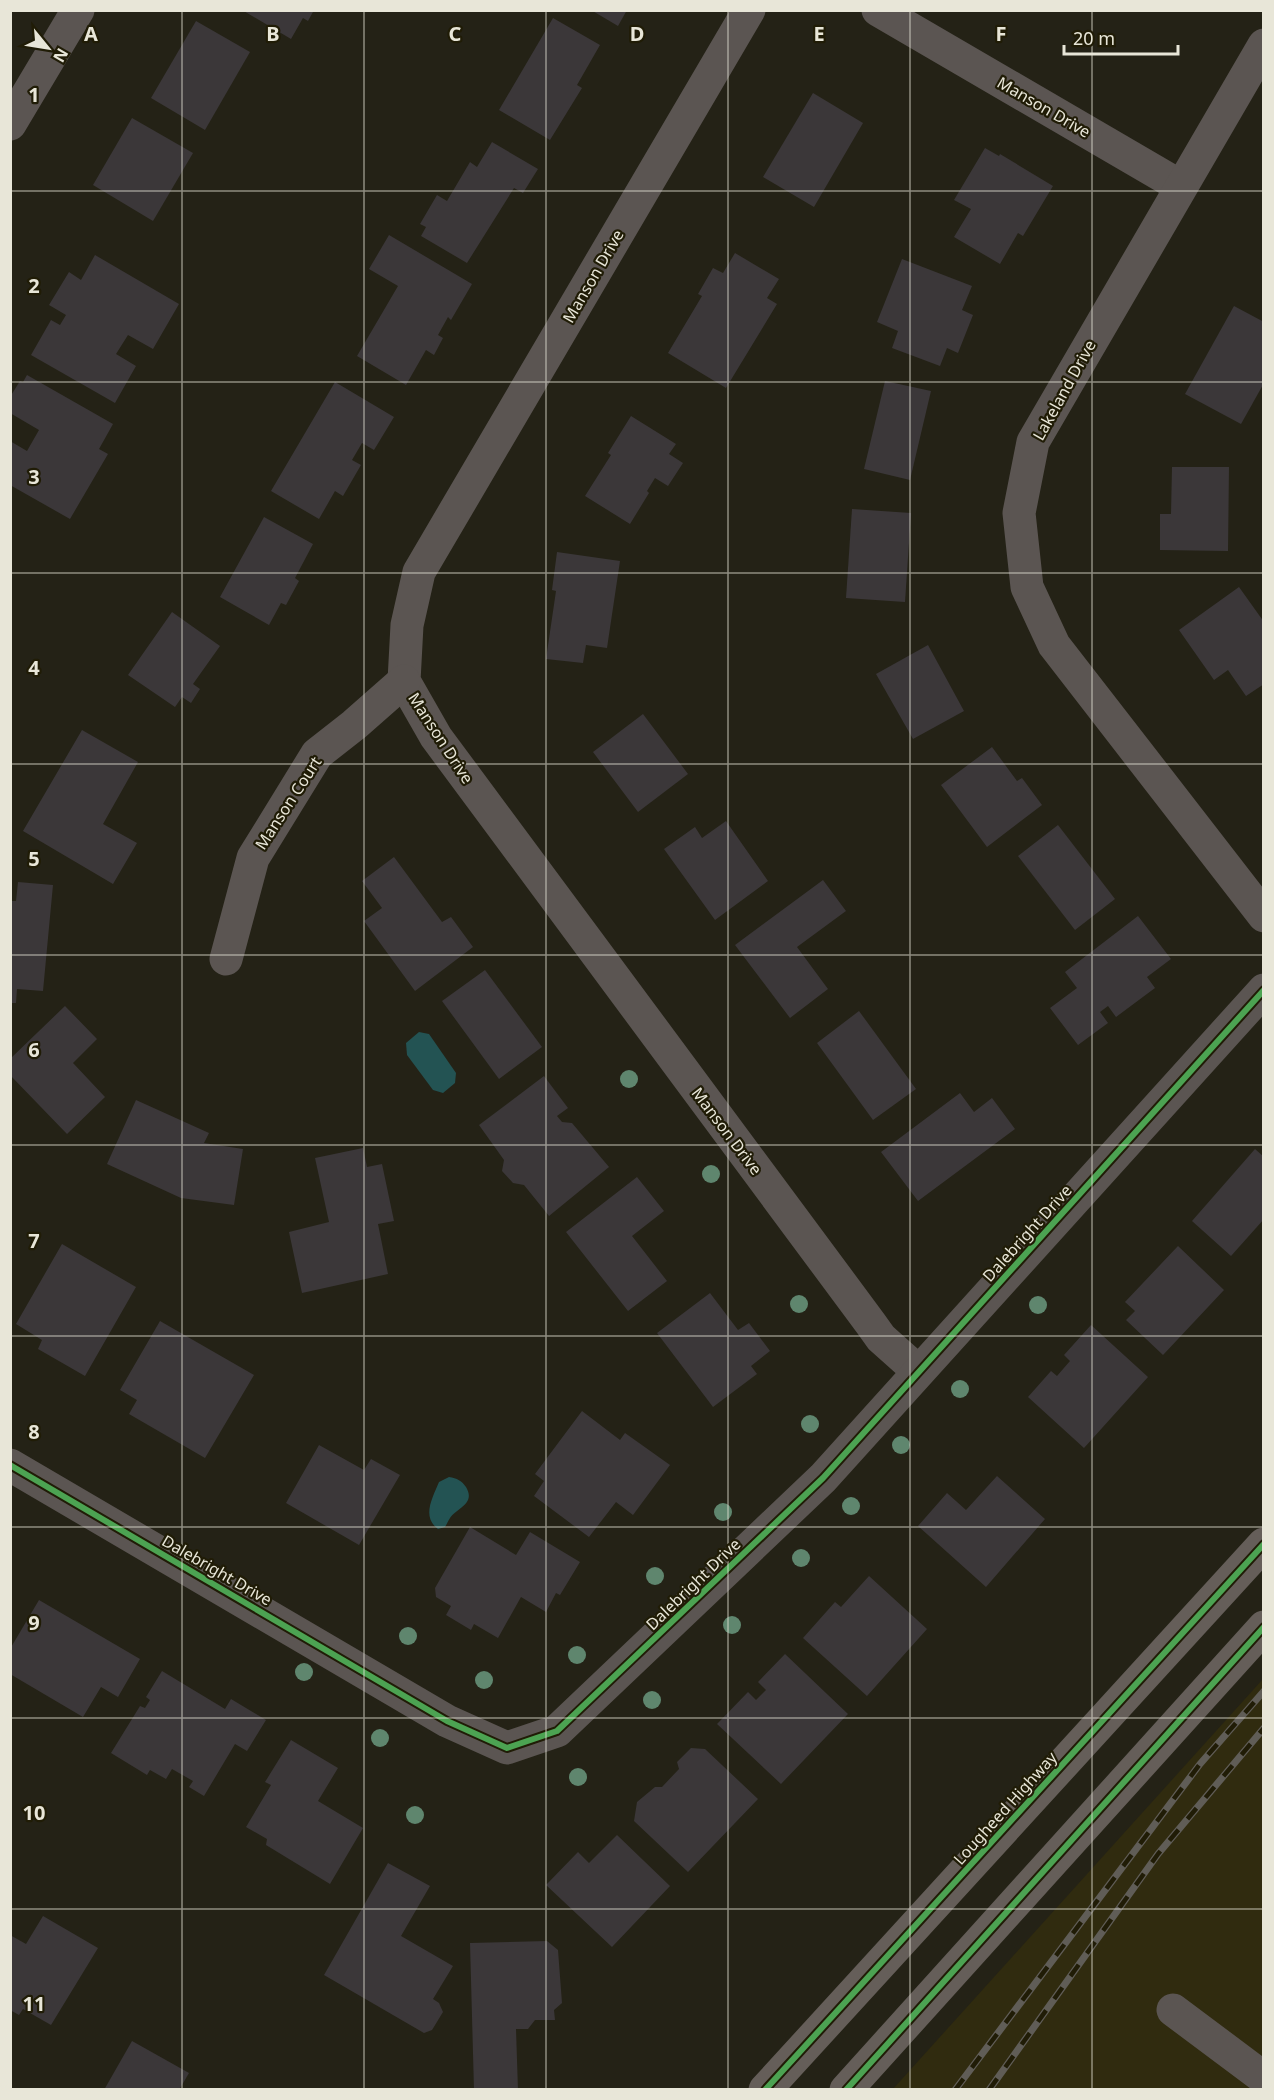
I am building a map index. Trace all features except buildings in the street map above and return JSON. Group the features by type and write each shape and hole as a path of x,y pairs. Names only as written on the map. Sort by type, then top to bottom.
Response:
{"main road":[{"name":"Lougheed Highway","path":"765,2090 1263,1544"},
{"path":"846,2090 1263,1627"}],"street":[{"path":"10,124 78,10"},
{"name":"Manson Drive","path":"749,10 419,572 407,625 404,681 436,737 881,1338 918,1371"},
{"name":"Manson Drive","path":"878,10 1180,186"},
{"name":"Lakeland Drive","path":"1263,45 1033,442 1019,513 1027,587 1054,645 1263,916"},
{"name":"Manson Court","path":"226,959 252,858 317,754 404,681"},
{"name":"Dalebright Drive","path":"10,1465 447,1721 507,1748 557,1731 823,1478 1263,990"},
{"path":"1173,2010 1263,2078"}],"shaded area":[{"path":"1263,1679 1263,2089 893,2089"}],"water":[{"path":"419,1032 429,1034 456,1073 455,1083 443,1093 433,1090 407,1055 406,1043"},
{"path":"449,1477 463,1483 469,1498 453,1514 445,1527 438,1529 430,1519 430,1507 439,1482"}],"railway":[{"path":"955,2090 1200,1764 1264,1691"},
{"path":"989,2090 1158,1854 1264,1728"}],"cycle path":[{"path":"10,1465 447,1721 507,1748 557,1731 823,1478 1264,990"},
{"path":"765,2090 1264,1544"},
{"path":"846,2090 1264,1627"}]}
